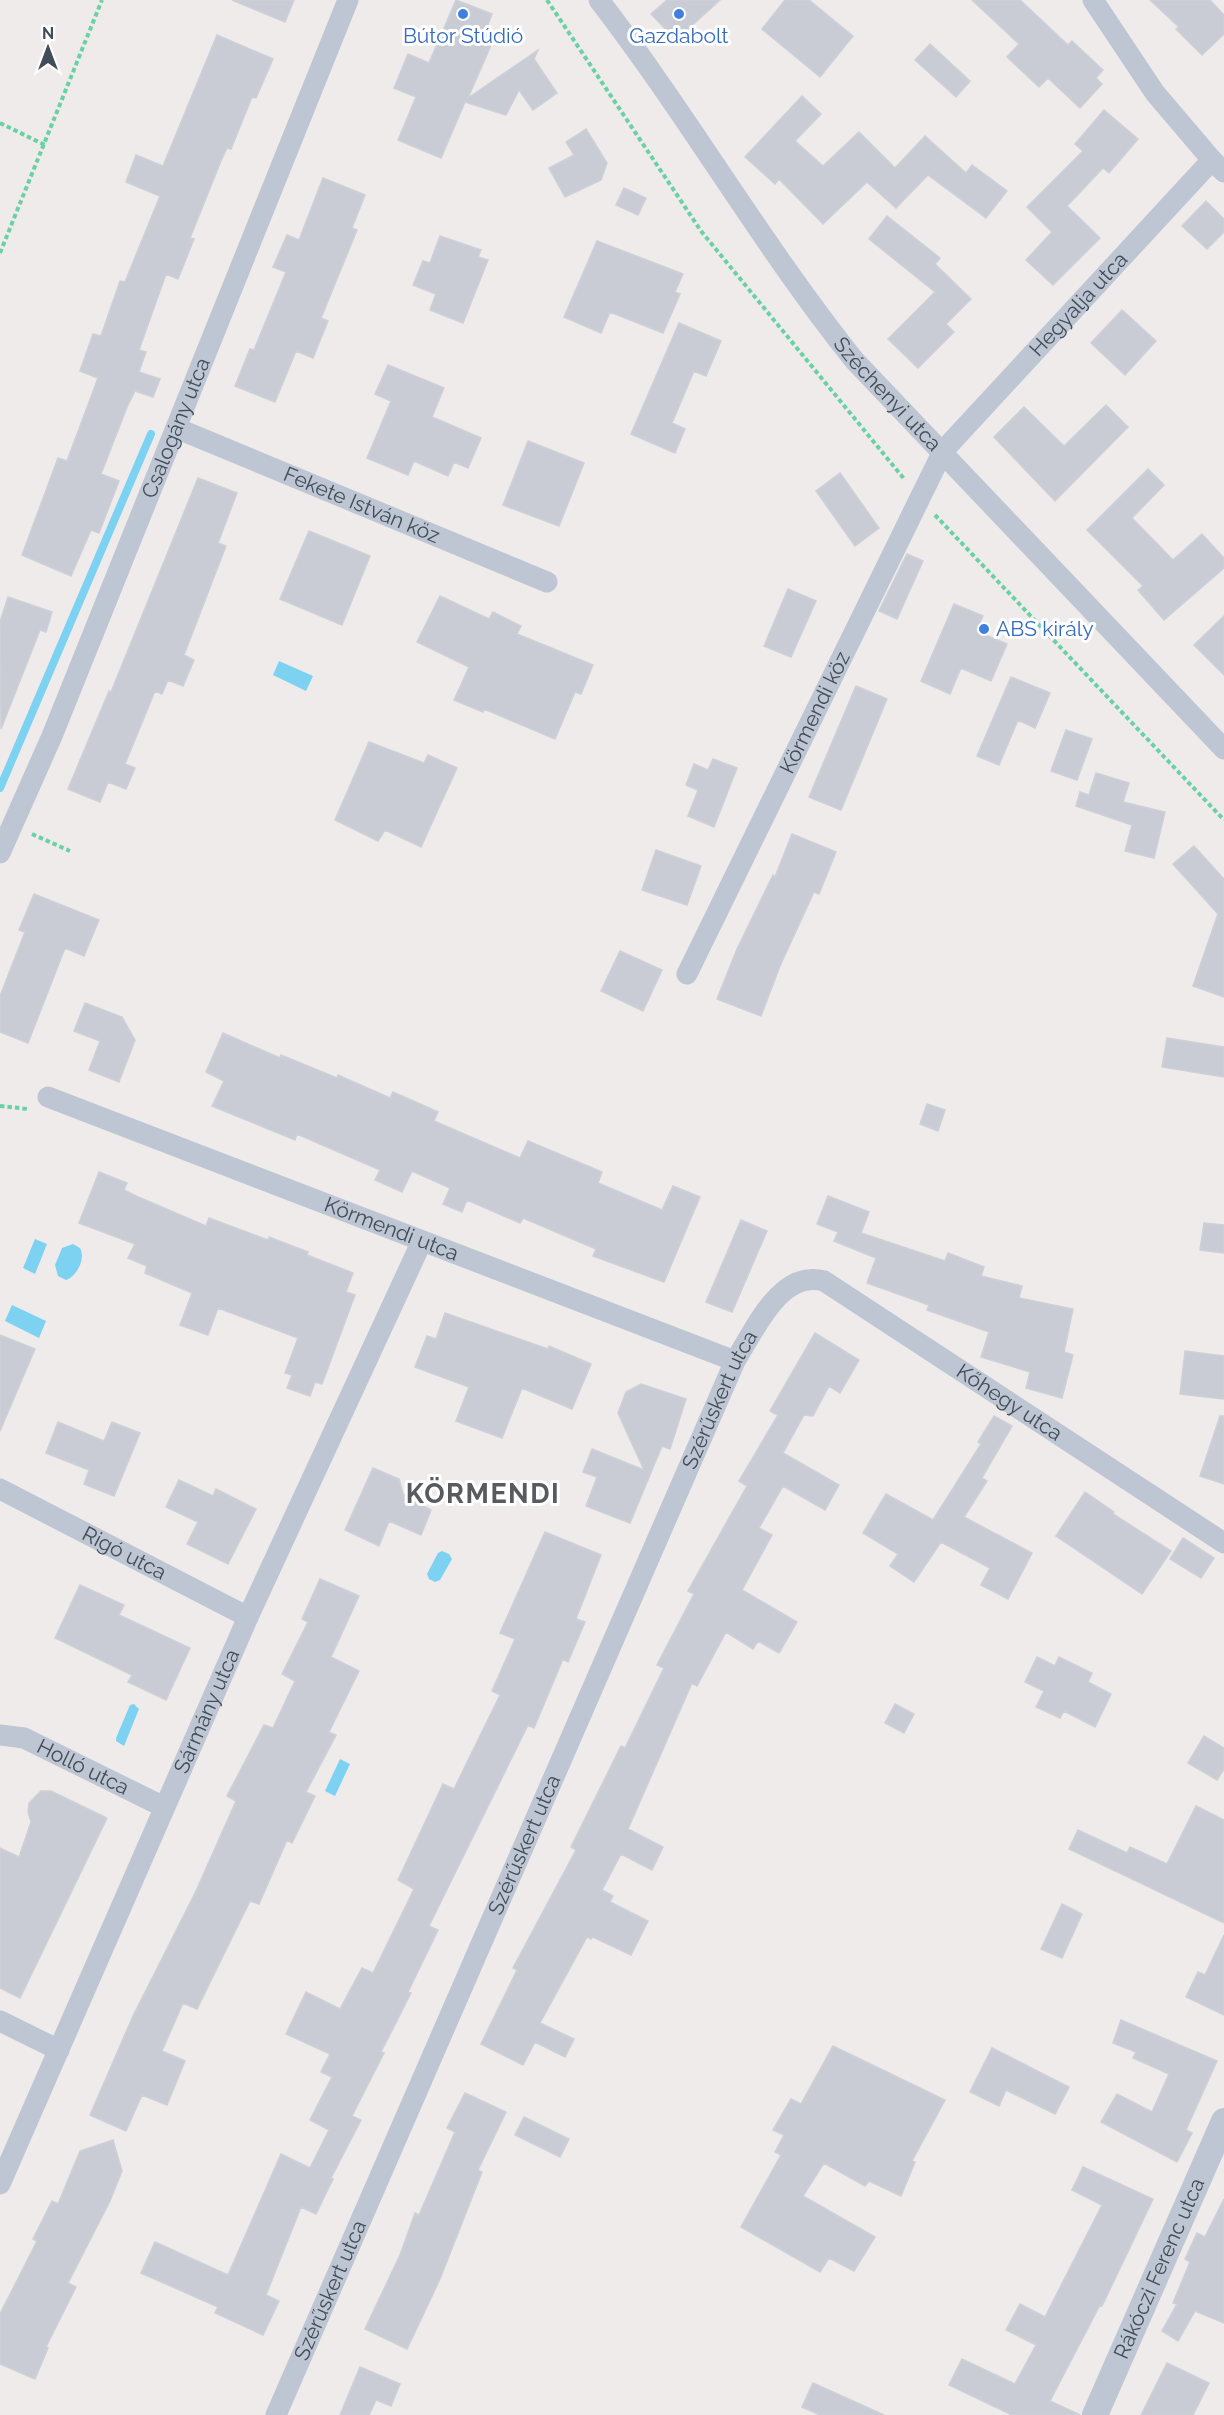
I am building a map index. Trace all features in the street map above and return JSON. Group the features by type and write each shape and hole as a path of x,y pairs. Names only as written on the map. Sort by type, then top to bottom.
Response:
{"street":[{"name":"Csalogány utca","path":"0,853 52,736 348,0"},
{"name":"Széchenyi utca","path":"599,0 669,97 812,307 854,360 1224,749"},
{"name":"Hegyalja utca","path":"943,451 1218,166 1155,93 1093,0"},
{"name":"Fekete István köz","path":"176,428 547,582"},
{"name":"Körmendi köz","path":"687,974 943,451"},
{"name":"Körmendi utca","path":"48,1097 735,1361"},
{"name":"Sármány utca","path":"0,2184 248,1617 422,1241"},
{"name":"Kőhegy utca","path":"791,1284 812,1278 824,1281 1224,1543"},
{"name":"Szérűskert utca","path":"276,2415 735,1361 768,1309 791,1284"},
{"name":"Rigó utca","path":"0,1489 248,1617"},
{"name":"Holló utca","path":"0,1735 24,1738 164,1807"},
{"path":"0,2022 59,2050"},
{"name":"Rákóczi Ferenc utca","path":"1095,2415 1224,2121"}],"path":[{"path":"0,253 102,0"},
{"path":"547,0 701,231 919,497 1224,820"},
{"path":"0,123 45,145"},
{"path":"12,825 70,851"}],"water":[{"path":"279,661 313,676 306,691 273,675"},
{"path":"35,1239 47,1244 35,1274 23,1268"},
{"path":"73,1244 80,1248 82,1257 74,1275 66,1280 58,1276 55,1265 62,1248"},
{"path":"12,1305 46,1321 39,1338 5,1321"},
{"path":"442,1551 449,1554 452,1559 440,1580 435,1582 429,1579 427,1574 438,1553"},
{"path":"134,1704 139,1709 124,1746 116,1741 116,1738 130,1705"},
{"path":"340,1759 350,1764 335,1796 325,1791"}],"building":[{"path":"232,0 294,0 285,22"},
{"path":"456,0 492,14 486,30 496,34 468,98 538,50 534,59 557,93 533,110 519,90 506,115 465,102 441,158 398,140 416,97 394,88 408,54 429,63"},
{"path":"667,0 720,0 676,40 651,14"},
{"path":"785,0 809,0 853,36 820,77 762,29"},
{"path":"972,0 1020,0 1068,45 1072,41 1103,70 1096,78 1102,84 1080,108 1048,78 1039,87 1007,57 1019,44"},
{"path":"1150,0 1210,0 1224,15 1224,34 1202,55 1176,29 1179,27"},
{"path":"217,35 273,59 256,98 252,97 231,149 227,148 221,161 190,238 194,239 178,279 166,274 139,350 146,352 139,372 160,379 153,397 135,391 127,407 101,474 119,481 99,533 91,530 71,576 22,555 58,458 67,461 98,378 80,371 93,334 101,336 120,281 125,282 160,196 126,182 136,155 163,166"},
{"path":"930,44 970,81 956,97 915,60"},
{"path":"802,96 821,114 795,141 823,166 859,132 895,168 925,136 966,173 972,165 1007,191 986,218 928,175 896,208 867,182 823,224 779,179 775,184 745,157"},
{"path":"1104,110 1138,139 1109,173 1103,168 1067,206 1100,238 1053,285 1026,260 1052,232 1027,207 1083,151 1075,144"},
{"path":"586,129 607,163 601,180 565,197 549,168 574,155 566,142"},
{"path":"323,178 365,195 352,228 357,230 321,318 328,321 313,358 296,351 275,402 235,386 250,349 254,350 286,272 273,267 287,235 299,240"},
{"path":"624,188 646,198 638,215 616,205"},
{"path":"1206,201 1224,219 1224,232 1207,249 1182,226"},
{"path":"887,216 940,258 935,264 971,299 946,324 954,332 918,368 888,339 935,292 869,239"},
{"path":"440,236 481,250 478,257 488,260 463,323 430,310 436,294 413,285 423,261 430,263"},
{"path":"597,241 683,274 675,292 680,294 663,333 610,312 601,333 564,317"},
{"path":"1122,310 1156,341 1125,375 1091,343"},
{"path":"679,323 721,341 706,376 694,371 672,423 685,429 675,453 631,434"},
{"path":"388,365 444,388 432,417 481,438 468,468 454,462 448,476 414,461 408,475 367,458 391,401 375,394"},
{"path":"1106,405 1128,427 1055,501 994,437 1024,407 1064,446"},
{"path":"528,441 584,463 559,526 503,505"},
{"path":"1148,469 1164,485 1132,518 1173,560 1202,534 1224,558 1224,568 1164,620 1138,590 1143,586 1087,530"},
{"path":"840,473 879,528 855,546 816,491"},
{"path":"198,478 237,493 218,543 226,546 184,655 194,660 183,686 168,680 162,694 155,691 125,764 135,768 126,789 108,782 100,802 68,789 109,691 111,692"},
{"path":"309,531 370,556 342,625 280,599"},
{"path":"907,554 923,561 897,619 879,611"},
{"path":"788,589 816,601 791,657 764,646"},
{"path":"440,596 489,619 493,612 521,626 517,634 593,665 581,694 575,692 555,739 484,709 483,712 454,700 469,667 417,642"},
{"path":"8,597 52,612 46,632 40,630 1,729 0,622"},
{"path":"954,604 983,616 976,631 1007,644 991,681 961,668 950,694 921,681"},
{"path":"1224,616 1224,675 1194,645"},
{"path":"1011,677 1050,693 1035,728 1018,720 999,765 977,756"},
{"path":"856,686 887,699 841,810 809,797"},
{"path":"1066,730 1092,739 1077,780 1051,771"},
{"path":"369,742 424,763 428,755 457,768 421,847 385,830 378,841 335,820"},
{"path":"713,759 737,768 714,827 688,816 698,790 686,785 694,764 708,770"},
{"path":"1096,773 1129,783 1123,802 1165,812 1154,858 1125,851 1132,825 1076,806 1080,792 1089,795"},
{"path":"792,834 836,852 819,894 814,892 780,966 761,1016 717,999 737,949 773,875 775,877"},
{"path":"1194,846 1224,879 1224,997 1193,986 1218,914 1173,864"},
{"path":"656,850 701,866 687,905 642,890"},
{"path":"34,894 99,920 84,956 65,948 28,1043 0,1032 0,996 25,932 19,930"},
{"path":"620,951 662,970 643,1011 601,991"},
{"path":"85,1003 122,1017 135,1040 119,1082 89,1070 100,1041 74,1031"},
{"path":"223,1033 280,1058 281,1055 337,1078 338,1075 390,1098 393,1092 438,1112 434,1121 520,1158 528,1141 602,1172 598,1183 662,1210 673,1186 700,1197 664,1282 593,1256 596,1249 523,1218 520,1223 467,1200 462,1212 443,1204 450,1188 412,1171 402,1192 375,1180 380,1170 297,1134 295,1140 212,1106 224,1081 206,1072"},
{"path":"1167,1038 1224,1047 1224,1077 1162,1067"},
{"path":"927,1104 945,1110 938,1131 920,1124"},
{"path":"99,1172 127,1183 124,1190 206,1226 209,1218 268,1240 269,1237 353,1273 346,1292 355,1295 322,1384 315,1382 310,1396 287,1388 292,1375 285,1373 298,1338 218,1308 208,1335 180,1325 192,1293 145,1273 147,1266 128,1258 135,1244 79,1223"},
{"path":"828,1196 869,1212 861,1233 945,1261 948,1253 984,1267 981,1276 1022,1286 1019,1298 1073,1309 1064,1352 1073,1355 1062,1398 1026,1388 1030,1372 981,1357 989,1332 927,1310 929,1305 867,1283 876,1258 834,1241 838,1232 817,1224"},
{"path":"741,1220 767,1231 732,1312 706,1302"},
{"path":"1204,1223 1224,1225 1224,1253 1200,1250"},
{"path":"445,1313 548,1349 549,1346 591,1364 572,1409 522,1388 502,1438 456,1421 469,1387 415,1367 427,1336 436,1339"},
{"path":"815,1333 859,1360 840,1393 829,1386 813,1416 804,1415 783,1453 839,1485 825,1510 783,1486 759,1528 772,1535 742,1590 797,1622 779,1653 758,1641 753,1649 726,1632 697,1686 692,1683 628,1829 663,1847 652,1870 621,1854 602,1890 613,1896 610,1902 648,1921 631,1955 593,1937 591,1939 587,1937 540,2023 574,2039 565,2057 535,2042 523,2065 481,2044 517,1970 513,1968 576,1850 571,1847 621,1746 625,1748 664,1668 657,1665 694,1594 688,1591 747,1486 739,1481 778,1415 770,1411"},
{"path":"0,1335 35,1349 0,1431"},
{"path":"1185,1351 1224,1356 1224,1399 1180,1394"},
{"path":"641,1384 686,1399 670,1449 662,1446 630,1523 586,1506 597,1477 583,1472 592,1449 644,1470 618,1413 626,1392"},
{"path":"994,1416 1012,1426 982,1478 987,1481 964,1517 1032,1553 1008,1599 981,1585 990,1568 941,1542 914,1582 890,1566 898,1554 863,1533 886,1494 933,1520 981,1444 978,1442"},
{"path":"1220,1416 1224,1416 1224,1484 1200,1476"},
{"path":"58,1422 104,1441 112,1422 140,1433 114,1496 84,1484 89,1470 46,1453"},
{"path":"373,1468 399,1479 403,1494 431,1510 421,1535 389,1521 379,1546 345,1530"},
{"path":"179,1480 213,1496 216,1489 256,1509 228,1564 187,1544 198,1522 166,1507"},
{"path":"1085,1492 1114,1512 1113,1514 1171,1551 1142,1594 1056,1536"},
{"path":"545,1532 601,1555 576,1619 585,1622 568,1662 563,1659 534,1728 528,1725 429,1926 438,1930 408,1992 411,1993 381,2052 384,2053 352,2116 361,2120 331,2178 333,2179 316,2214 301,2207 266,2295 279,2301 263,2335 215,2313 218,2307 141,2273 155,2242 228,2275 281,2154 310,2168 329,2130 310,2120 332,2077 321,2072 330,2054 286,2034 306,1992 340,2009 362,1968 373,1973 414,1889 398,1880 443,1784 454,1789 500,1695 492,1691 515,1639 500,1633"},
{"path":"1183,1538 1214,1558 1201,1578 1170,1559"},
{"path":"320,1579 359,1596 331,1657 359,1671 329,1732 336,1735 306,1792 315,1796 292,1843 287,1840 259,1904 250,1901 197,2009 183,2003 162,2051 185,2061 167,2105 142,2095 126,2131 90,2115 133,2016 196,1891 236,1801 227,1796 264,1725 273,1728 295,1681 282,1674 308,1622 302,1619"},
{"path":"80,1585 124,1605 119,1615 190,1648 166,1700 128,1682 132,1675 55,1638"},
{"path":"1037,1657 1055,1666 1059,1657 1092,1673 1088,1682 1111,1694 1095,1727 1064,1711 1060,1718 1036,1707 1044,1691 1025,1682"},
{"path":"895,1704 914,1714 904,1733 885,1723"},
{"path":"1204,1736 1224,1748 1224,1769 1217,1780 1188,1763"},
{"path":"41,1791 51,1791 107,1818 20,1998 0,1988 0,1848 19,1857 31,1822 28,1812 29,1803"},
{"path":"1196,1806 1224,1820 1224,1923 1069,1849 1078,1830 1127,1853 1130,1847 1167,1864"},
{"path":"1062,1904 1082,1914 1062,1958 1041,1949"},
{"path":"1224,1935 1224,2015 1186,1997 1198,1972 1205,1975"},
{"path":"1121,2020 1217,2061 1186,2130 1192,2133 1177,2162 1101,2122 1117,2094 1152,2112 1169,2074 1133,2058 1136,2052 1113,2043"},
{"path":"833,2046 945,2100 912,2161 915,2162 901,2196 869,2181 865,2186 824,2163 803,2196 875,2237 854,2271 829,2258 820,2272 741,2227 781,2155 775,2152 784,2135 773,2130 791,2099 801,2104"},
{"path":"992,2048 1069,2087 1055,2114 1006,2090 999,2106 970,2092"},
{"path":"465,2093 506,2112 478,2170 482,2172 440,2279 407,2349 365,2329 400,2255 415,2213 419,2215 455,2132 447,2128"},
{"path":"524,2117 569,2139 560,2157 515,2135"},
{"path":"113,2140 122,2171 110,2201 68,2283 76,2287 46,2347 48,2348 35,2379 0,2364 0,2314 37,2241 33,2239 52,2201 58,2204 80,2151"},
{"path":"1083,2167 1153,2199 1102,2306 1100,2305 1050,2401 1080,2415 1012,2415 949,2385 962,2359 1015,2384 1036,2345 1006,2330 1020,2304 1045,2317 1102,2205 1072,2190"},
{"path":"1224,2199 1224,2323 1195,2311 1178,2341 1162,2331 1177,2304 1173,2303 1190,2262 1185,2259 1197,2233 1205,2237"},
{"path":"1167,2363 1209,2383 1193,2415 1141,2415"},
{"path":"360,2367 400,2384 391,2406 376,2400 369,2415 340,2415"},
{"path":"813,2383 884,2415 820,2415 802,2407"}],"waterway":[{"path":"0,788 151,434"}],"place":[{"name":"Bútor Stúdió","path":"463,14"},
{"name":"Gazdabolt","path":"679,14"},
{"name":"ABS király","path":"984,629"}],"district":[{"name":"KÖRMENDI","path":"483,1494"}]}
